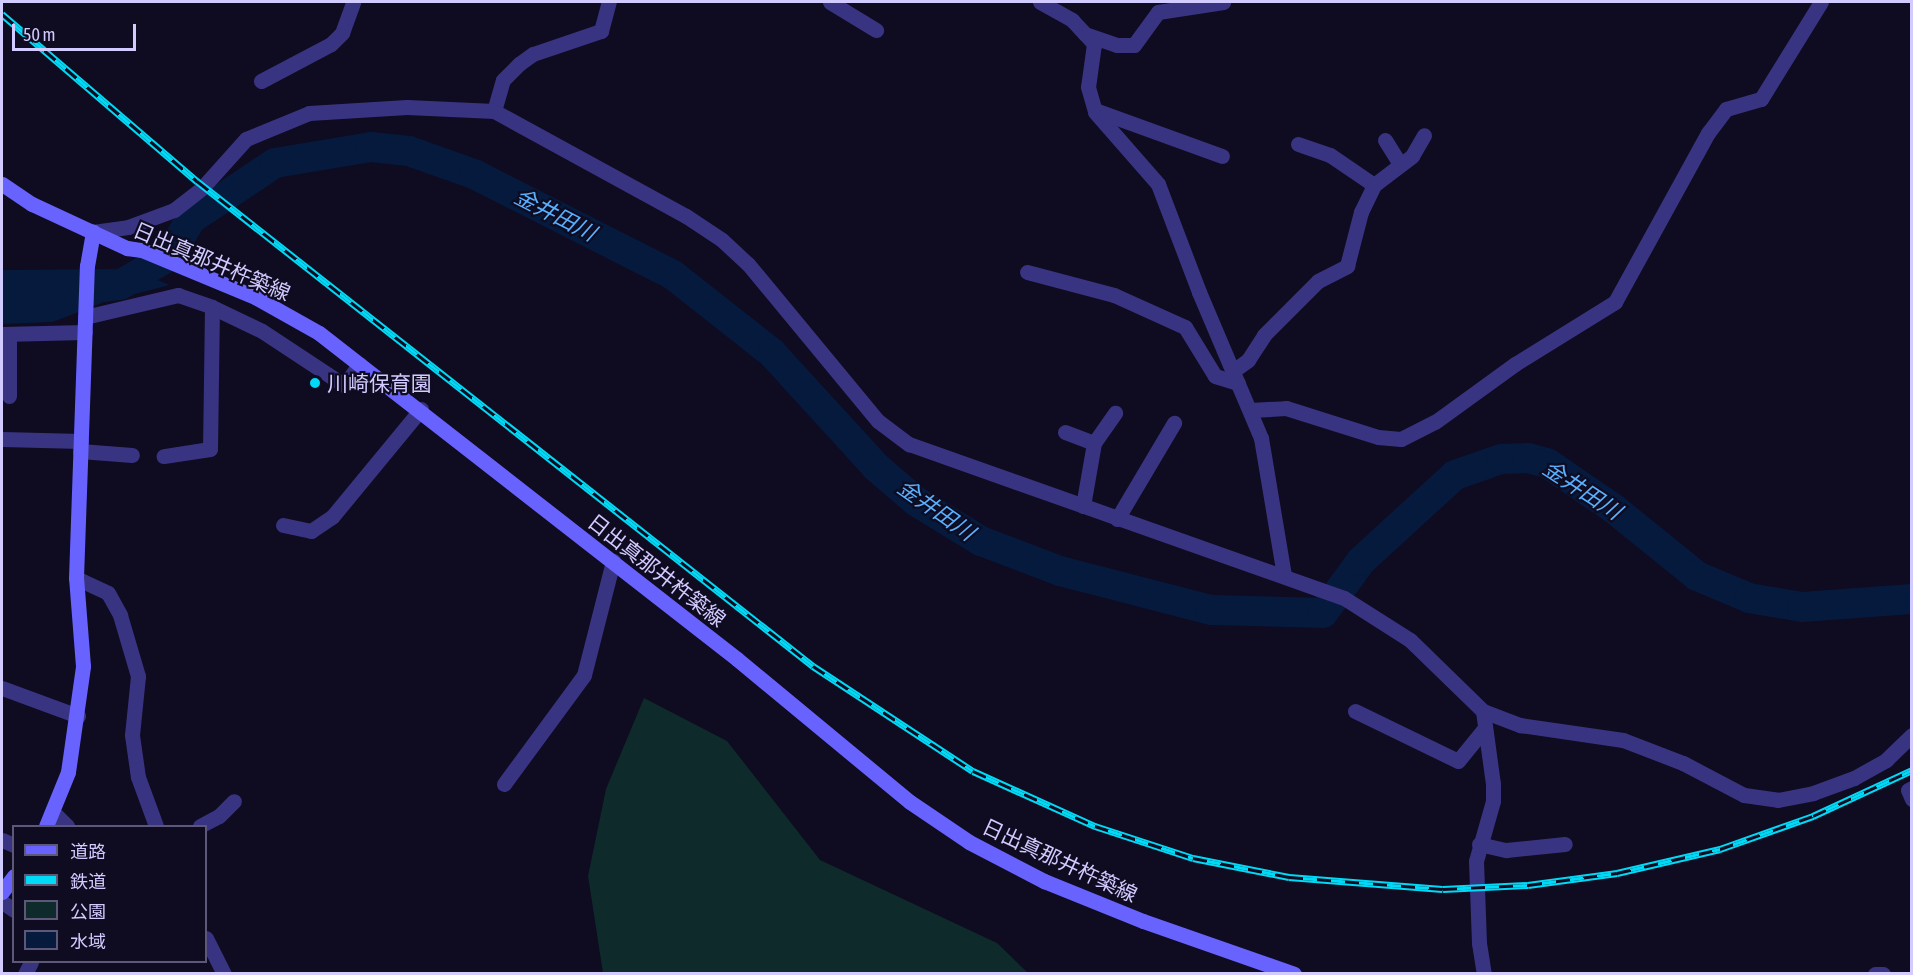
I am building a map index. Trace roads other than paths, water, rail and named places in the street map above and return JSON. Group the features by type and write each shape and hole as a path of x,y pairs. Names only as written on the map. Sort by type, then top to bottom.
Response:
{"main road":[{"name":"日出真那井杵築線","path":"2,184 32,204 93,232 255,297 319,333 613,561 910,802 969,842 1044,881 1132,917 1294,974"},
{"path":"46,825 68,772 78,716 83,666 76,578 87,266 93,232"},
{"path":"2,892 12,879"}],"street":[{"path":"261,81 331,44 342,33 353,2"},
{"path":"494,111 503,80 519,64 533,54 601,31 609,2"},
{"path":"830,2 876,30"},
{"path":"1040,2 1072,20 1094,44 1088,87 1095,110 1158,184 1261,438 1284,575"},
{"path":"1085,34 1118,45 1134,45 1158,12 1223,2"},
{"path":"1250,410 1286,408 1378,437 1401,439 1435,422 1515,364 1615,302 1708,133 1726,109 1761,99 1821,2"},
{"path":"93,232 128,227 174,210 202,188 246,139 309,113 407,107 494,111 686,216 722,240 748,264 878,421 909,444 1344,598 1410,640 1483,711 1520,725 1641,746 1744,795 1778,800 1813,794 1854,778 1886,760 1911,735"},
{"path":"1095,110 1221,156"},
{"path":"1235,377 1264,335 1318,281 1347,266 1361,212 1374,185 1412,156 1424,135"},
{"path":"1385,140 1400,164"},
{"path":"1298,144 1330,155 1374,185"},
{"path":"1027,272 1114,295 1185,327 1215,376 1235,377"},
{"path":"9,396 5,334 85,321 178,295 212,307 262,331 344,386 360,364"},
{"path":"164,456 210,449 212,307"},
{"path":"282,525 311,531 332,516 421,410"},
{"path":"1083,506 1094,443 1115,414"},
{"path":"1117,519 1174,423"},
{"path":"1065,432 1094,443"},
{"path":"2,438 81,446 132,455"},
{"path":"504,784 584,675 613,561"},
{"path":"76,578 108,593 120,615 138,676 132,735 138,777 156,825"},
{"path":"2,688 78,716"},
{"path":"1355,711 1458,760 1484,729"},
{"path":"1483,711 1493,801 1479,844 1477,910 1484,974"},
{"path":"1911,788 1908,790 1911,799"},
{"path":"202,825 219,816 234,801"},
{"path":"53,812 66,825"},
{"path":"1479,844 1506,850 1565,844"},
{"path":"207,940 220,971"},
{"path":"1875,974 1883,974"}],"water":[{"path":"130,269 170,285 104,302 53,322 2,324 2,270"}],"waterway":[{"name":"金井田川","path":"103,287 120,285 169,256 191,219 275,163 371,147 409,151 474,174 673,275 772,353 876,467 917,502 981,541 1060,571 1211,610 1323,613 1361,561 1455,475 1501,459 1528,458 1547,463 1613,508 1697,576 1749,598 1802,607 1912,599"}],"railway":[{"path":"2,14 197,181 813,666 973,771 1095,826 1193,858 1289,877 1443,889 1528,885 1617,873 1720,849 1813,816 1912,770"}],"place":[{"name":"川崎保育園","path":"315,383"}]}
